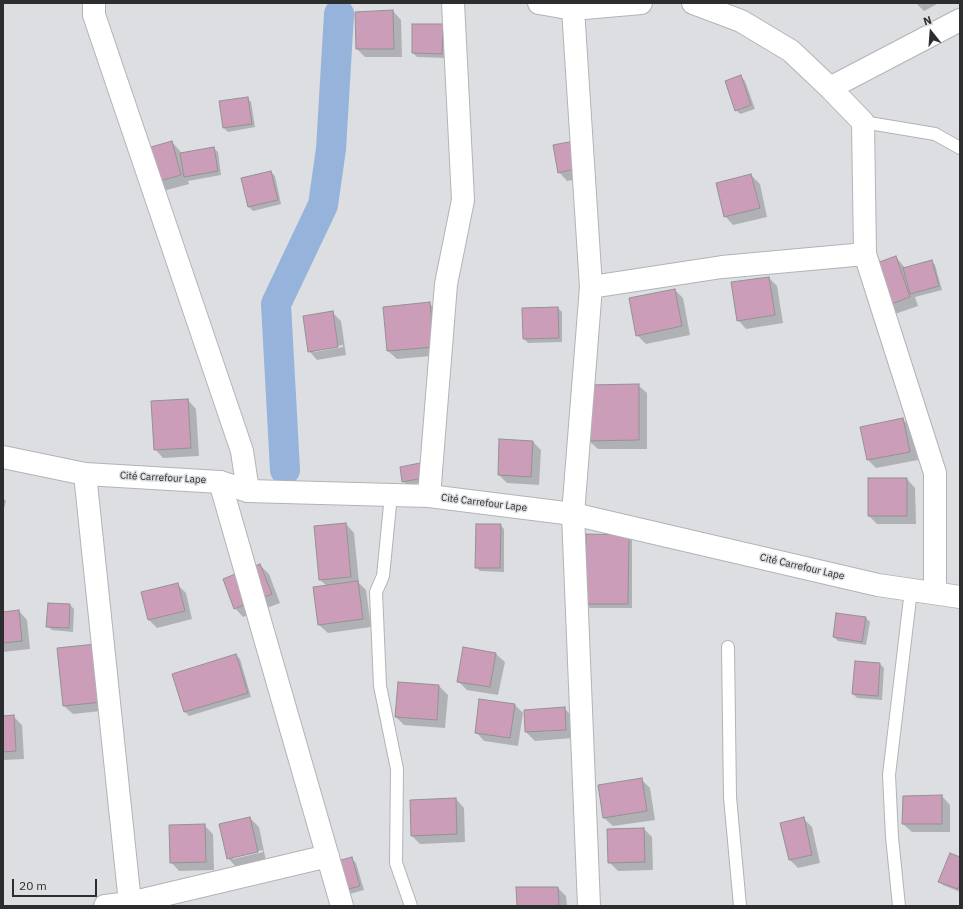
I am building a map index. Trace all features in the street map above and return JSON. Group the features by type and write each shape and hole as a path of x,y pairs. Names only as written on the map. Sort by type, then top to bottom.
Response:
{"street":[{"path":"94,3 94,15 242,452 248,491"},
{"path":"429,496 446,284 463,200 453,3"},
{"path":"539,3 573,9 641,3"},
{"path":"693,3 741,22 791,51 863,122 866,254 935,473 935,593"},
{"path":"573,9 591,288 573,514 589,906"},
{"path":"830,88 960,20"},
{"path":"591,288 722,267 866,254"},
{"name":"Cité Carrefour Lape","path":"3,457 86,474 220,482 248,491 429,496 573,514 878,585 960,597"},
{"path":"86,474 130,903"},
{"path":"220,482 342,906"},
{"path":"105,906 130,903 328,856"}],"lane":[{"path":"863,122 935,134 960,148"},
{"path":"391,495 382,576 376,592 380,686 397,769 396,863 411,906"},
{"path":"899,906 892,837 889,775 911,590"},
{"path":"728,647 730,797 740,906"}],"building":[{"path":"393,10 394,49 356,49 355,12"},
{"path":"412,24 443,24 442,54 412,53"},
{"path":"741,75 751,105 735,111 725,81"},
{"path":"248,97 252,124 223,128 219,101"},
{"path":"172,141 181,175 153,183 144,149"},
{"path":"574,141 580,168 558,173 553,145"},
{"path":"214,147 218,171 184,177 180,153"},
{"path":"271,171 278,200 248,207 241,178"},
{"path":"751,174 760,208 724,217 716,183"},
{"path":"896,256 910,297 886,306 871,265"},
{"path":"932,260 939,286 910,294 903,268"},
{"path":"769,277 775,315 737,321 731,282"},
{"path":"675,289 682,326 636,336 629,298"},
{"path":"430,302 434,347 387,351 383,307"},
{"path":"558,307 559,338 523,339 522,308"},
{"path":"333,311 338,347 308,352 303,316"},
{"path":"639,384 639,440 588,441 588,385"},
{"path":"188,399 191,448 154,450 151,401"},
{"path":"903,418 910,452 867,460 860,427"},
{"path":"499,439 533,441 531,477 498,475"},
{"path":"420,463 423,478 402,482 400,467"},
{"path":"868,478 907,478 907,516 868,516"},
{"path":"346,523 351,577 319,580 314,526"},
{"path":"476,524 501,524 500,568 475,568"},
{"path":"586,534 629,535 628,604 585,604"},
{"path":"260,564 272,594 234,609 223,579"},
{"path":"358,581 363,619 318,625 313,587"},
{"path":"178,583 185,611 148,620 141,592"},
{"path":"48,603 70,604 69,628 46,627"},
{"path":"19,610 22,641 3,643 3,612"},
{"path":"836,613 866,617 862,642 833,637"},
{"path":"96,644 102,702 63,706 57,648"},
{"path":"463,647 496,653 490,687 457,682"},
{"path":"236,654 248,693 184,712 172,674"},
{"path":"855,661 880,663 878,696 852,694"},
{"path":"398,682 439,685 437,720 395,717"},
{"path":"479,699 515,704 510,738 475,733"},
{"path":"565,707 566,730 525,732 524,710"},
{"path":"14,715 16,751 3,752 3,716"},
{"path":"642,778 647,811 603,818 598,785"},
{"path":"942,795 942,824 902,824 903,796"},
{"path":"456,798 457,834 411,836 410,800"},
{"path":"250,817 258,852 227,859 219,824"},
{"path":"804,817 812,855 789,860 780,823"},
{"path":"205,824 206,862 170,863 169,825"},
{"path":"644,828 645,862 608,863 607,829"},
{"path":"950,853 960,857 960,884 958,889 938,882"},
{"path":"352,857 360,886 334,893 327,864"},
{"path":"516,887 558,887 559,906 517,906"}],"waterway":[{"path":"285,470 276,304 323,205 331,149 339,14"}]}
